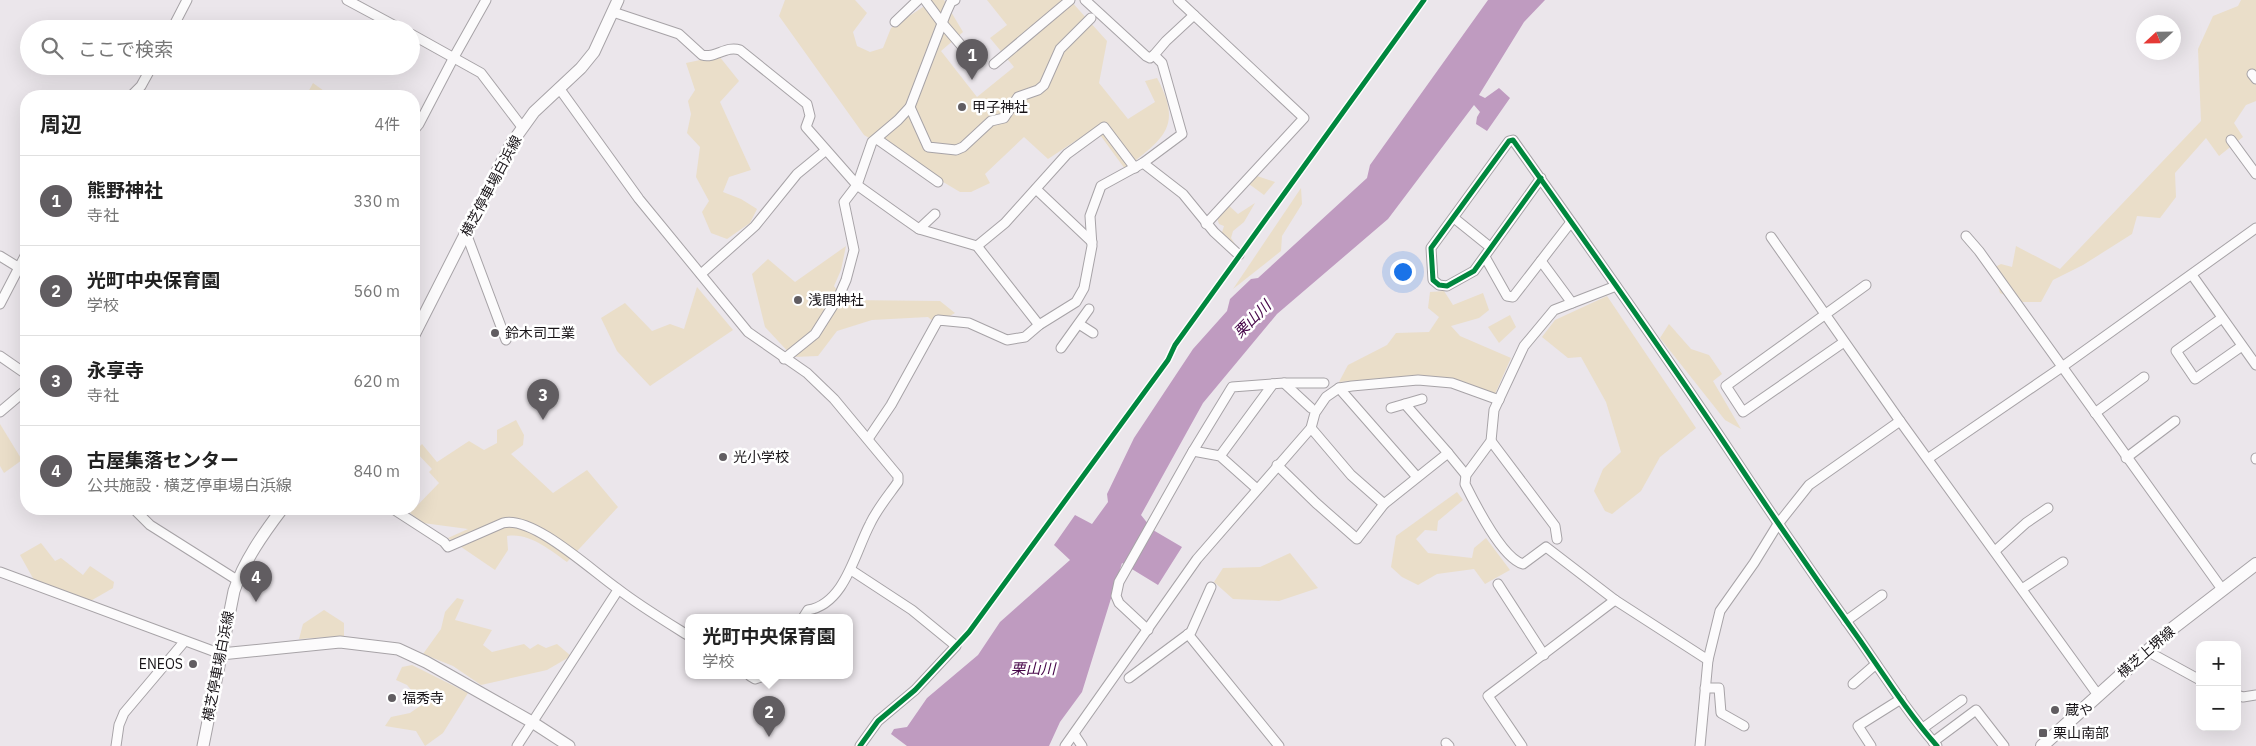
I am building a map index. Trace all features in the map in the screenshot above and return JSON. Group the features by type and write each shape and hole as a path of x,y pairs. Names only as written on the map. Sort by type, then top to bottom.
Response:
{"main road":[{"name":"横芝停車場白浜線","path":"420,323 511,144 522,127 581,68 594,52 618,0"},
{"name":"横芝停車場白浜線","path":"202,746 237,580 265,532 278,515"},
{"name":"横芝上堺線","path":"2042,746 2147,651 2222,589 2256,564"},
{"path":"221,654 340,642 398,649 426,662 532,722 569,746"}],"street":[{"path":"177,20 188,0"},
{"path":"347,0 384,20"},
{"path":"420,122 486,0"},
{"path":"895,22 918,0"},
{"path":"925,0 973,59"},
{"path":"784,359 815,334 839,296 854,250 844,202 857,185 872,142 910,107 942,23 951,2 955,0"},
{"path":"994,64 1070,0"},
{"path":"1085,0 1150,58 1194,15"},
{"path":"1178,0 1304,118 1206,224"},
{"path":"612,12 679,34 702,55 706,56 733,48 740,50 807,104 810,116 806,127 825,151 857,185 919,229 977,246 1039,325"},
{"path":"910,107 928,147 956,150 991,121 1004,118 1018,97 1038,90 1044,85 1060,49 1091,18"},
{"path":"420,39 481,73 522,127"},
{"path":"868,439 891,405 938,320 969,323 1007,340 1025,337 1039,325 1076,302 1084,288 1092,242 1090,216 1101,186 1143,163 1182,134 1162,63 1154,55"},
{"path":"137,90 147,75"},
{"path":"559,88 639,198 748,332 784,359 807,373 834,399 898,476 898,482 869,525 850,570 828,603 822,607 808,610 806,614"},
{"path":"977,246 1005,223 1076,146 1104,127 1135,168"},
{"path":"877,139 938,182"},
{"path":"1541,178 1474,270 1447,286 1439,285 1433,280 1431,248 1509,141 1513,140 1541,178 1616,286 1778,524 1935,745 1976,710 2004,746"},
{"path":"2231,140 2256,174"},
{"path":"700,274 755,226 797,174 825,151"},
{"path":"1143,163 1183,194 1206,224 1239,255"},
{"path":"1036,189 1092,242"},
{"path":"919,229 935,214"},
{"path":"1454,218 1490,247"},
{"path":"1485,257 1507,296 1513,297 1571,222"},
{"path":"1929,458 2062,367 2256,228"},
{"path":"466,233 506,340"},
{"path":"1966,236 1979,251 2222,589"},
{"path":"1771,237 1900,421 1929,458 2098,695"},
{"path":"0,256 20,268"},
{"path":"1541,261 1572,303"},
{"path":"0,304 20,274"},
{"path":"2192,275 2256,365"},
{"path":"1844,342 1743,412 1726,386 1866,285"},
{"path":"1616,286 1554,310 1524,346 1494,410 1490,441 1466,475 1465,484 1503,548 1517,562 1523,564 1546,547 1615,600 1708,660"},
{"path":"1061,348 1089,309"},
{"path":"2222,318 2176,351 2180,358 2195,379 2242,346"},
{"path":"1078,324 1093,333"},
{"path":"0,356 20,370"},
{"path":"2095,413 2144,377"},
{"path":"1065,746 1197,559 1311,428 1316,413 1326,397 1339,388 1418,380 1452,383 1499,400"},
{"path":"1148,630 1119,603 1116,596 1119,582 1193,451 1232,387 1284,383 1324,383"},
{"path":"1284,383 1312,408"},
{"path":"1220,456 1273,384"},
{"path":"1339,388 1417,477"},
{"path":"0,412 20,395"},
{"path":"1392,408 1422,399"},
{"path":"1405,404 1466,475"},
{"path":"1700,746 1708,660 1720,611 1754,563 1778,524 1809,486 1900,421"},
{"path":"2126,458 2175,421"},
{"path":"1311,428 1351,475 1384,504"},
{"path":"1490,441 1555,526 1557,539"},
{"path":"1193,451 1220,456 1257,489"},
{"path":"1278,464 1316,504 1357,540 1384,504 1448,453"},
{"path":"1995,551 2026,523 2048,508"},
{"path":"140,515 150,525 237,580"},
{"path":"402,515 444,542 448,547 503,523 511,521 526,525 552,539 618,590 685,633"},
{"path":"2022,589 2063,562"},
{"path":"850,570 912,610 956,646 915,690 878,720 860,746"},
{"path":"0,572 184,642 221,654"},
{"path":"1498,584 1544,655"},
{"path":"1129,678 1191,632 1211,587"},
{"path":"517,746 618,590"},
{"path":"1846,621 1882,595"},
{"path":"1522,746 1488,696 1615,600"},
{"path":"1188,634 1279,746"},
{"path":"116,746 119,725 124,714 184,642"},
{"path":"2147,651 2196,678"},
{"path":"1853,684 1876,664"},
{"path":"1705,688 1719,688 1721,713 1744,726"},
{"path":"2241,696 2256,695"},
{"path":"1871,746 1858,726 1901,698"},
{"path":"1923,728 1962,700"},
{"path":"1074,734 1082,746"}],"shaded area":[{"path":"785,0 855,0 867,13 853,32 857,46 870,52 883,48 891,28 926,5 924,0 944,0 963,32 941,51 977,97 1014,67 990,38 1007,25 987,0 1070,0 1107,41 1099,83 1128,119 1155,102 1145,81 1157,78 1169,109 1165,131 1159,140 1125,169 1095,128 1048,159 1024,137 985,174 990,183 971,192 960,192 864,135 779,16"},
{"path":"2241,0 2256,0 2256,101 2246,105 2234,123 2243,137 2219,156 2206,138 2175,173 2176,197 2160,218 2137,216 2132,234 2083,265 2053,280 2041,302 2022,302 2000,293 1993,268 2001,264 2012,267 2016,246 2060,269 2201,121 2198,49 2213,16 2238,6"},
{"path":"719,56 739,81 720,102 751,170 729,177 723,192 741,199 757,209 750,223 727,239 711,233 702,212 709,201 696,177 700,147 687,133 691,114 688,101 695,90 686,63"},
{"path":"313,83 323,90 309,90"},
{"path":"1257,176 1275,182 1264,195 1249,184"},
{"path":"1301,188 1302,204 1282,236 1281,251 1233,289"},
{"path":"1255,203 1244,222 1233,231 1231,238 1237,247 1227,246 1219,242 1224,226 1219,224 1215,211 1227,204 1238,214"},
{"path":"846,246 841,270 834,286 844,300 940,301 955,313 936,324 928,317 872,320 837,331 818,356 793,357 765,327 752,274 768,259 795,282"},
{"path":"697,287 733,330 650,386 617,351 601,318 625,303 652,331 670,324 684,329"},
{"path":"1444,291 1453,305 1483,293 1489,310 1479,318 1451,326 1460,336 1511,358 1495,394 1450,379 1400,377 1339,382 1348,365 1387,345 1396,333 1429,332 1439,317 1428,308 1430,292"},
{"path":"1607,296 1696,428 1660,457 1641,491 1612,514 1605,511 1594,491 1603,469 1621,452 1606,402 1581,357 1568,358 1542,337 1555,320"},
{"path":"1510,315 1516,327 1499,343 1488,327"},
{"path":"1669,324 1691,349 1709,355 1722,374 1713,381 1741,429 1725,420 1660,338"},
{"path":"516,420 524,435 523,445 511,454 553,493 587,470 618,507 567,562 539,543 515,535 507,536 508,550 495,570 448,538 468,529 423,523 413,515 420,515 420,503 439,483 429,472 432,469 420,456 420,446 422,444 437,462 469,441 484,450 497,443 497,430"},
{"path":"0,424 20,457 20,461 4,473 0,466"},
{"path":"1457,492 1463,500 1438,521 1437,531 1425,530 1416,539 1428,553 1472,558 1474,548 1486,538 1510,570 1485,584 1474,569 1437,574 1418,585 1402,577 1391,567 1396,536"},
{"path":"41,543 55,561 61,558 83,575 90,566 114,582 113,588 87,603 34,580 20,555"},
{"path":"1290,553 1318,588 1279,601 1233,599 1214,582 1223,568 1260,567"},
{"path":"457,598 464,600 455,620 492,630 483,645 492,652 524,644 530,649 538,644 546,648 557,644 571,656 547,670 481,685 453,666 423,654 441,629 445,612"},
{"path":"324,610 344,623 344,636 299,639 303,624"},
{"path":"412,665 468,693 443,733 425,746 416,731 385,726 391,717 410,713 423,704 407,685 396,680 402,667"}],"water":[{"name":"栗山川","path":"1488,0 1545,0 1524,22 1479,95 1485,98 1499,88 1510,98 1487,131 1476,124 1480,112 1474,105 1388,219 1277,314 1203,403 1141,515 1153,530 1182,547 1158,585 1122,563 1082,692 1060,722 1049,746 907,746 891,734 894,729 907,727 927,698 978,655 1000,622 1070,560 1054,545 1075,515 1092,524 1108,502 1107,494 1134,438 1193,349 1227,311 1230,299 1251,279 1258,278 1367,178 1370,165"}],"cycle path":[{"path":"860,746 878,721 915,690 969,632 1168,360 1175,345 1424,0"},
{"path":"1541,178 1474,271 1447,286 1439,285 1433,280 1431,248 1509,141 1513,140 1541,179 1569,218 1652,336 1896,694 1937,746"}],"place":[{"name":"熊野神社","path":"972,80"},
{"name":"甲子神社","path":"962,107"},
{"name":"浅間神社","path":"798,300"},
{"name":"鈴木司工業","path":"495,333"},
{"name":"永享寺","path":"543,420"},
{"name":"光小学校","path":"723,457"},
{"name":"古屋集落センター","path":"256,602"},
{"name":"ENEOS","path":"193,664"},
{"name":"福秀寺","path":"392,698"},
{"name":"蔵や","path":"2055,710"},
{"name":"栗山南部","path":"2043,733"},
{"name":"光町中央保育園","path":"769,737"}]}
